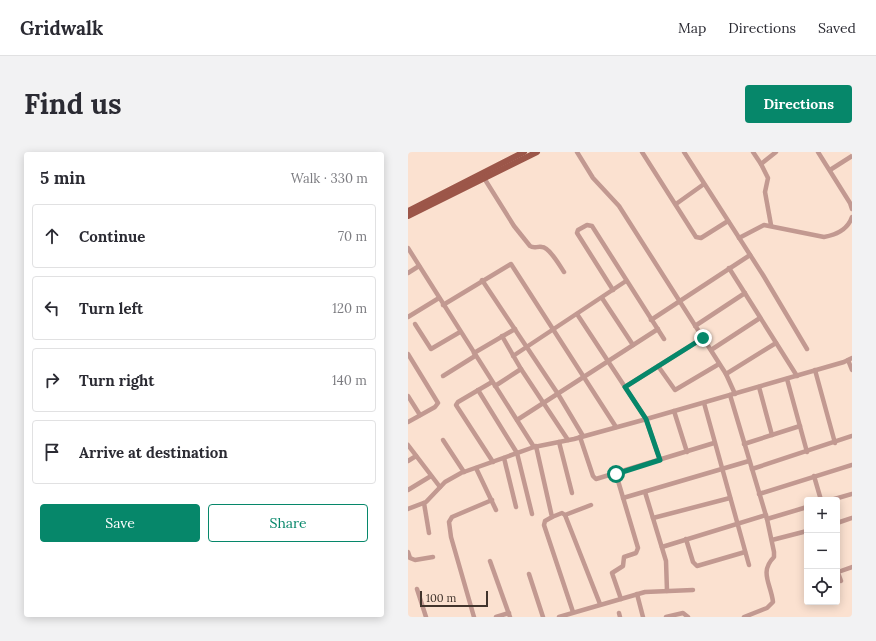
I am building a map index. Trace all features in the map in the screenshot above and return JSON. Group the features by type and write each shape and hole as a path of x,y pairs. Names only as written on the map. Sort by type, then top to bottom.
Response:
{"main road":[{"path":"408,211 524,152"},
{"path":"408,216 537,152"}],"street":[{"path":"577,152 591,175 619,206 694,326 726,374 744,444 766,517 774,555 765,569 773,602 768,608 758,615 744,617"},
{"path":"642,152 698,238 701,238 728,221"},
{"path":"684,152 750,255 807,349"},
{"path":"753,152 768,178 765,192 771,225"},
{"path":"761,164 776,152"},
{"path":"818,152 852,209"},
{"path":"830,170 852,156"},
{"path":"484,178 530,246 533,248 542,247 547,249 564,272"},
{"path":"676,204 704,184"},
{"path":"739,238 758,227 771,225 824,237 845,228 852,217"},
{"path":"613,290 577,233 578,230 590,224 664,339"},
{"path":"408,248 493,384 535,446 552,516"},
{"path":"651,320 750,255"},
{"path":"443,305 482,280 511,264 616,427"},
{"path":"408,273 419,266"},
{"path":"729,268 797,376"},
{"path":"482,280 558,394 581,437 594,479 616,474 714,444"},
{"path":"513,356 626,281"},
{"path":"694,326 745,293"},
{"path":"408,317 439,298"},
{"path":"602,298 633,345"},
{"path":"577,314 646,419 660,460"},
{"path":"710,350 760,318"},
{"path":"415,324 431,349 460,332"},
{"path":"443,376 502,336 515,329"},
{"path":"517,420 658,329"},
{"path":"502,336 521,369 568,440"},
{"path":"625,387 703,338"},
{"path":"726,374 776,343"},
{"path":"408,354 438,402 435,406 408,422"},
{"path":"408,509 424,503 446,482 464,472 535,446 581,437 787,379 850,359 852,370"},
{"path":"658,366 675,390 719,364"},
{"path":"493,462 456,405 458,402 478,390 521,369"},
{"path":"815,370 835,443"},
{"path":"787,379 807,452"},
{"path":"759,387 772,435"},
{"path":"478,390 517,453 532,514"},
{"path":"408,396 420,415"},
{"path":"704,403 714,444 749,565"},
{"path":"674,411 687,452"},
{"path":"744,444 800,426"},
{"path":"752,469 835,443 852,436"},
{"path":"443,440 464,472"},
{"path":"560,442 572,493"},
{"path":"408,445 440,487"},
{"path":"408,461 416,456"},
{"path":"504,458 516,507"},
{"path":"623,498 749,461"},
{"path":"759,494 852,465"},
{"path":"476,468 496,510"},
{"path":"616,474 638,548 635,553 624,557 623,566 612,573 621,599"},
{"path":"408,490 432,476"},
{"path":"814,476 820,497"},
{"path":"645,492 666,561 667,591"},
{"path":"840,497 852,494"},
{"path":"653,518 730,498"},
{"path":"474,617 451,536 449,522 452,517 492,500"},
{"path":"424,503 429,533"},
{"path":"573,612 544,525 545,520 552,516 562,513 565,515 591,505"},
{"path":"662,547 737,524 804,508"},
{"path":"565,515 600,604"},
{"path":"840,522 852,518"},
{"path":"772,540 804,532"},
{"path":"686,539 693,562 698,566 745,552"},
{"path":"408,552 410,558 415,560 433,557"},
{"path":"490,561 509,615 496,617"},
{"path":"840,570 852,567"},
{"path":"529,574 543,617"},
{"path":"417,589 426,617"},
{"path":"559,617 637,594 693,590"},
{"path":"637,594 644,617"},
{"path":"667,617 683,613 688,617"}],"route":[{"path":"616,474 660,460 646,419 625,387 703,338"}]}
